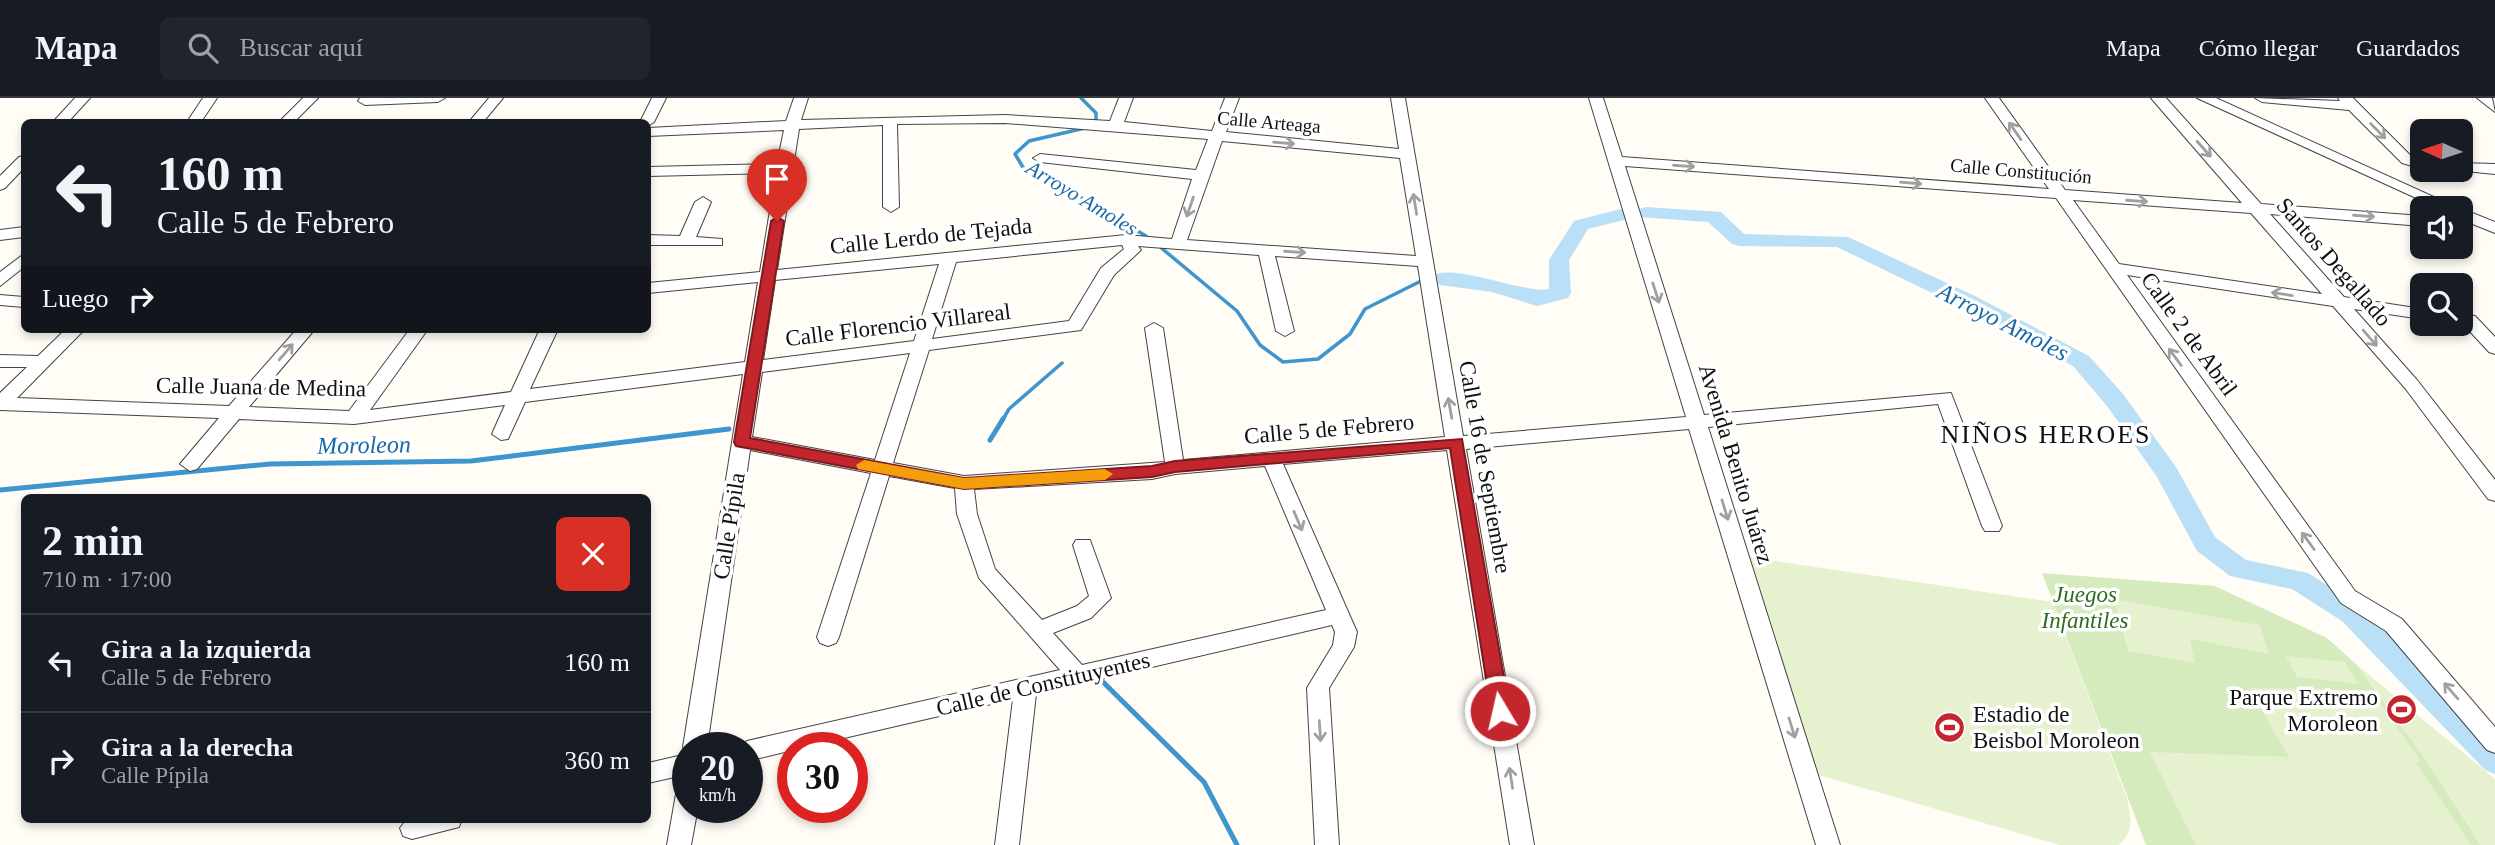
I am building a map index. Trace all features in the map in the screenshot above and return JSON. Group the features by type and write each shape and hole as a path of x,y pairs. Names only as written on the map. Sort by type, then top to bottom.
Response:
{"street":[{"path":"63,119 82,98"},
{"path":"196,119 210,98"},
{"path":"289,119 311,98"},
{"path":"365,102 438,98"},
{"path":"478,119 496,98"},
{"path":"648,119 659,98"},
{"name":"Calle Pípila","path":"697,732 756,367 784,168 792,125 801,98"},
{"path":"1116,126 1126,98"},
{"path":"1233,98 1170,243 1424,262"},
{"name":"Calle 16 de Septiembre","path":"1398,98 1522,845"},
{"name":"Avenida Benito Juárez","path":"1596,98 1828,845"},
{"name":"Calle 2 de Abril","path":"1992,98 2348,597 2394,625 2495,743"},
{"name":"Santos Degallado","path":"2158,98 2411,384 2495,494"},
{"path":"2204,98 2423,196"},
{"path":"2262,98 2349,102 2410,159"},
{"path":"2484,98 2495,108"},
{"path":"733,128 739,109"},
{"name":"Calle Arteaga","path":"651,132 890,120 1005,119 1116,126 1407,153"},
{"path":"890,120 891,207"},
{"path":"1040,158 1201,175"},
{"name":"Calle Constitución","path":"1616,161 2410,220"},
{"path":"0,167 21,163"},
{"path":"0,185 21,165"},
{"path":"651,171 784,168"},
{"path":"2473,168 2495,169"},
{"path":"686,241 703,202"},
{"path":"2473,219 2492,227"},
{"path":"2473,225 2492,227"},
{"path":"0,234 21,232"},
{"path":"651,240 716,242"},
{"name":"Calle Lerdo de Tejada","path":"651,288 1130,240 1170,243"},
{"name":"Calle Florencio Villareal","path":"518,396 1075,326 1107,272 1133,250 1130,240"},
{"path":"1266,250 1285,331"},
{"path":"828,637 950,256"},
{"path":"0,281 21,262"},
{"path":"2112,268 2410,312"},
{"path":"0,300 21,302"},
{"path":"2473,321 2495,324"},
{"path":"2473,327 2495,348"},
{"path":"1154,328 1175,467"},
{"path":"1,403 72,333"},
{"path":"190,464 303,333"},
{"path":"354,418 416,333"},
{"path":"501,433 548,333"},
{"path":"0,361 42,362"},
{"name":"Calle Juana de Medina","path":"1,403 354,418 518,396"},
{"name":"Calle 5 de Febrero","path":"742,442 964,484 1152,472 1175,467 1698,422 1945,397 1992,526"},
{"path":"1271,458 1346,632 1345,643 1322,674 1318,688 1327,845"},
{"path":"964,484 967,514 986,572 1079,676"},
{"path":"1038,630 1084,612 1100,598 1083,545"},
{"name":"Calle de Constituyentes","path":"763,747 1338,615"},
{"path":"1007,845 1025,689"},
{"path":"651,772 672,768"},
{"path":"412,828 433,823"},
{"path":"679,845 683,823"}],"green space":[{"name":"Estadio de Beisbol Moroleon","path":"1748,557 2053,602 2128,801 2130,824 2124,840 2119,845 2060,845 1815,774"},
{"name":"Juegos Infantiles","path":"2042,573 2215,586 2327,638 2357,665 2423,756 2481,845 2146,845"},
{"path":"2114,599 2260,625 2269,654 2190,639 2195,663 2128,651"},
{"path":"2286,656 2345,662 2358,684 2297,677"},
{"name":"Parque Extremo Moroleon","path":"2357,665 2495,779 2495,845 2481,845 2423,756"},
{"path":"2249,688 2371,690 2421,762 2416,763 2471,845 2196,845 2150,752 2289,757"}],"waterway":[{"name":"Arroyo Amoles","path":"1081,98 1096,113 1096,119"},
{"name":"Arroyo Amoles","path":"1085,128 1029,141 1015,154 1024,169 1068,190 1146,236"},
{"name":"Arroyo Amoles","path":"1646,213 1714,216 1739,240 1841,241 1969,302 2081,361 2115,400 2167,473 2206,544 2239,569 2299,580 2352,614 2495,761"},
{"name":"Arroyo Amoles","path":"1440,279 1494,286 1537,299 1560,293 1559,260 1581,225 1621,215"},
{"name":"Arroyo Amoles","path":"1159,246 1237,311 1260,345 1283,362 1318,359 1350,334 1365,309 1421,281"},
{"path":"1002,421 1009,409 1062,363"},
{"path":"990,440 1003,419"},
{"name":"Moroleon","path":"0,490 270,464 471,461 729,429"},
{"path":"1100,679 1204,782 1237,845"}],"slow traffic":[{"path":"864,465 964,484 1105,474"}],"place":[{"name":"Parque Extremo Moroleon","path":"2401,710"},
{"name":"Estadio de Beisbol Moroleon","path":"1950,727"}],"district":[{"name":"NIÑOS HEROES","path":"2046,434"}],"route":[{"path":"777,221 742,442 964,484 1152,472 1175,467 1457,442 1500,711"}]}
